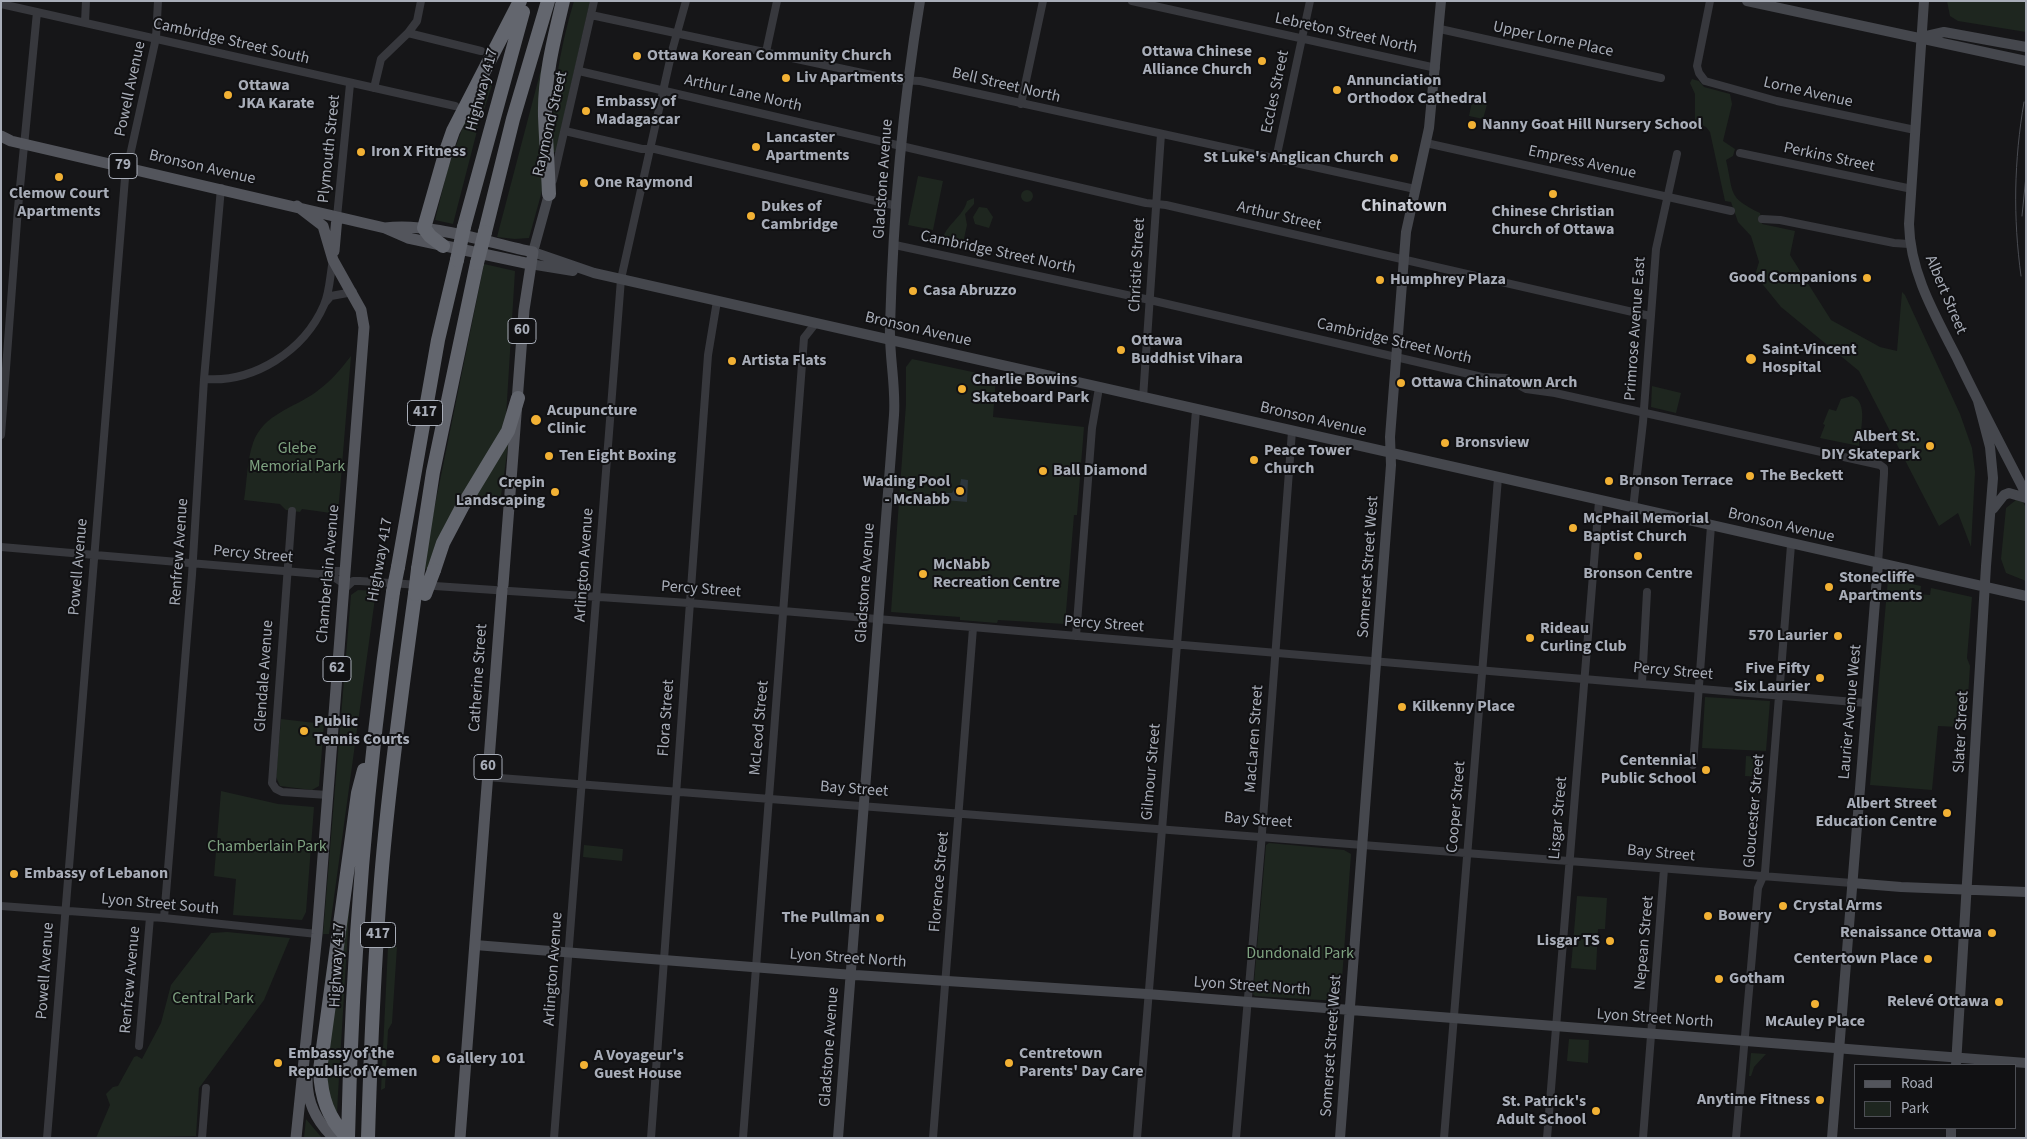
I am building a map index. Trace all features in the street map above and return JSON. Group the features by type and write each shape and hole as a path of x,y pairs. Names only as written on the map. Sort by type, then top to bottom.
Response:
{"highway":[{"path":"443,246 430,236 424,228 446,151 454,131 520,1"},
{"name":"Highway 417","path":"348,1134 359,913 375,731 393,592 438,340 464,227 526,1"},
{"name":"417","path":"368,1138 372,1027 385,837 406,657 420,594 418,569 433,472 484,232 513,119 548,1"},
{"path":"549,194 545,115 547,88 551,47 564,1"},
{"path":"420,594 434,570 443,543 462,507 508,431 518,398"},
{"path":"348,1134 327,1110 321,1090 320,1070 358,793 375,731"}],"main road":[{"name":"Gladstone Avenue","path":"838,1138 894,408 890,340 897,206 907,81 920,1"},
{"name":"Somerset Street West","path":"1340,1138 1378,661 1391,454 1390,437 1403,260 1407,227 1426,143 1436,68 1441,1"},
{"path":"1747,1 1921,37 1943,45 2026,61"},
{"name":"Albert Street","path":"1924,1 1909,244 1927,297 2026,496"},
{"path":"1921,37 1944,32 2026,47"},
{"name":"Bronson Avenue","path":"5,140 297,206 385,228 408,238 443,246 530,264 594,273 2026,596"},
{"name":"Raymond Street","path":"533,252 549,194"},
{"name":"Chamberlain Avenue","path":"296,1138 299,1091 306,1044 317,934 343,586 364,351 363,318 353,292 333,260 323,226 297,206"},
{"path":"333,260 337,217"},
{"name":"Bronson Avenue","path":"385,228 400,226 424,228 533,252 594,273"},
{"name":"Catherine Street","path":"460,1138 524,310 533,252"},
{"name":"Slater Street","path":"1956,1062 1985,587 1992,510 1992,464 1978,401"},
{"path":"1992,510 2004,495 2009,493 2026,496"},
{"name":"Laurier Avenue West","path":"1832,1138 1878,564"},
{"name":"Bay Street","path":"1852,883 2026,892"},
{"name":"Lyon Street North","path":"475,945 1454,1018 1839,1049 1956,1062 2026,1064"},
{"path":"306,1044 308,1097 320,1122 334,1138"}],"street":[{"path":"84,22 86,1"},
{"name":"Powell Avenue","path":"47,1138 93,556 128,168 156,38 158,1"},
{"path":"374,88 381,59 408,33 417,21 420,1"},
{"name":"Raymond Street","path":"549,194 594,1"},
{"name":"Arlington Avenue","path":"554,1138 621,279 663,90 686,1"},
{"path":"766,52 777,1"},
{"path":"1021,104 1043,1"},
{"name":"Lebreton Street North","path":"1132,1 1436,68"},
{"name":"Eccles Street","path":"1276,159 1310,1"},
{"name":"Lorne Avenue","path":"1710,1 1698,62 1699,73 1709,82 1777,102 1915,130"},
{"name":"Cambridge Street South","path":"1,4 350,84 455,106"},
{"path":"1,435 18,208 26,144 37,12"},
{"name":"Bell Street North","path":"591,15 895,80 920,81 1415,189"},
{"name":"Upper Lorne Place","path":"1440,29 1661,78"},
{"path":"408,33 481,51"},
{"name":"Arthur Lane North","path":"579,71 902,146"},
{"name":"Plymouth Street","path":"337,217 350,84"},
{"path":"565,131 649,150 655,149 897,206"},
{"name":"Christie Street","path":"1143,398 1155,205 1162,134"},
{"name":"Empress Avenue","path":"1426,143 1731,211"},
{"name":"Arthur Street","path":"902,146 1650,316"},
{"name":"Primrose Avenue East","path":"1633,508 1644,412 1656,249 1677,154"},
{"name":"Perkins Street","path":"1740,154 1912,189"},
{"name":"Renfrew Avenue","path":"164,918 193,564 204,379 220,188"},
{"path":"1762,219 1780,220 1894,244 1909,244"},
{"name":"Cambridge Street North","path":"895,245 1150,300 1482,377 1506,378 1526,389 1555,393 1644,412 1880,465 1884,468"},
{"path":"325,303 333,260"},
{"path":"204,379 234,378 284,355 308,333 331,296 353,292"},
{"name":"Flora Street","path":"651,1138 662,960 708,355 717,301"},
{"name":"McLeod Street","path":"743,1138 754,967 784,611 804,338 815,324"},
{"path":"1076,636 1092,428 1099,388"},
{"name":"Gilmour Street","path":"1137,1138 1147,994 1196,410"},
{"name":"MacLaren Street","path":"1236,1138 1262,836 1292,431"},
{"name":"Laurier Avenue West","path":"1878,564 1884,468"},
{"name":"Cooper Street","path":"1444,1138 1498,478"},
{"name":"Lisgar Street","path":"1548,1138 1599,501"},
{"name":"Glendale Avenue","path":"292,511 272,783 282,792 328,795"},
{"path":"1694,765 1711,526"},
{"name":"Gloucester Street","path":"1736,1138 1758,888 1765,872 1791,544"},
{"name":"Percy Street","path":"1,547 331,575 343,586 360,580 502,587 596,597 689,603 1866,703"},
{"name":"Percy Street","path":"322,574 331,571 345,571"},
{"path":"1642,683 1647,592"},
{"name":"Florence Street","path":"934,1138 973,628"},
{"name":"Bay Street","path":"487,777 1852,883"},
{"name":"Nepean Street","path":"1642,1138 1664,869"},
{"name":"Lyon Street South","path":"1,906 164,918 317,934"},
{"name":"Renfrew Avenue","path":"139,1046 150,917"},
{"path":"202,1138 206,1088"}],"green space":[{"path":"574,1 590,1 556,152 553,152 553,114 557,76 564,38"},
{"path":"1947,1 2026,1 2026,32 1958,21 1950,16"},
{"path":"544,58 542,191 529,238 497,237"},
{"path":"490,78 494,79 477,131 453,224 435,220 448,168 465,121"},
{"path":"1692,79 1699,81 1704,87 1730,94 1732,104 1723,141 1735,149 1733,156 1726,160 1734,193 1742,203 1760,213 1762,224 1795,231 1790,255 1831,320 1880,347 1897,351 1902,292 1905,295 1960,414 1972,448 1975,472 1971,547 1958,513 1939,526 1859,371 1781,307 1755,275 1759,262 1751,236 1738,222 1731,202 1725,201 1710,132 1706,127 1695,122 1695,94 1690,83"},
{"path":"1473,97 1488,101 1483,119 1469,116"},
{"path":"918,176 943,181 933,230 908,225"},
{"path":"1025,190 1029,190 1033,196 1029,202 1025,202 1021,198 1021,194"},
{"path":"974,198 974,204 965,214 967,225 963,243 958,246 942,241 947,230 962,211 967,201"},
{"path":"979,207 987,208 993,217 989,228 975,224 973,217"},
{"path":"484,264 515,271 505,433 431,570 422,569"},
{"name":"Glebe Memorial Park","path":"351,356 338,514 302,509 300,512 286,510 280,504 244,500 249,457 258,433 272,418 321,388"},
{"path":"912,359 996,377 993,417 1084,427 1077,515 1074,515 1065,624 998,620 997,623 960,620 960,617 891,612 906,404 906,367"},
{"path":"1652,386 1681,393 1676,413 1651,407"},
{"path":"1852,396 1857,399 1862,411 1859,446 1820,438 1829,409 1836,411 1841,399"},
{"path":"509,439 500,503 473,500"},
{"path":"2016,500 2023,502 2026,508 2026,581 2006,573 2001,559 2006,508"},
{"path":"1888,579 1921,586 1920,594 1930,595 1931,588 1972,597 1967,658 1970,666 1967,712 1960,713 1958,727 1938,726 1932,790 1870,785"},
{"path":"358,590 376,591 329,934 323,934 351,595"},
{"path":"1705,697 1770,701 1766,751 1702,748"},
{"name":"Chamberlain Park","path":"281,719 324,724 319,786 312,790 280,786 276,777"},
{"path":"1746,756 1762,757 1760,777 1745,776"},
{"name":"Chamberlain Park","path":"221,791 278,804 314,807 306,912 302,920 233,915 236,879 214,876"},
{"name":"Dundonald Park","path":"1269,843 1344,850 1351,854 1341,993 1338,1001 1255,996 1253,994 1266,845"},
{"path":"584,845 623,849 622,861 583,857"},
{"path":"350,896 337,1115 330,1102 326,1071"},
{"path":"1577,896 1607,898 1605,929 1598,929 1596,970 1571,968"},
{"name":"Central Park","path":"227,932 290,938 264,1000 199,1088 196,1136 96,1138 110,1105 106,1094 113,1087 118,1086 134,1057 137,1056 142,1059 161,1023 171,985 211,933"},
{"path":"388,947 397,947 392,1023 388,1030 385,1088 381,1090"},
{"path":"1569,1039 1589,1040 1588,1063 1567,1061"},
{"path":"1751,1053 1766,1054 1754,1067 1751,1076 1749,1076"},
{"path":"306,1119 322,1138 304,1138"}],"shaded area":[{"name":"Wading Pool - McNabb","path":"961,479 968,480 967,502 945,500 945,493 952,493 955,488 960,486"}],"tram line":[{"path":"2021,276 2018,254 2016,189 2018,146 2024,102"},
{"path":"2022,216 2026,176"}],"place":[{"name":"Ottawa Korean Community Church","path":"637,56"},
{"name":"Ottawa Chinese Alliance Church","path":"1262,61"},
{"name":"Liv Apartments","path":"786,78"},
{"name":"Annunciation Orthodox Cathedral","path":"1337,90"},
{"name":"Ottawa JKA Karate","path":"228,95"},
{"name":"Embassy of Madagascar","path":"586,111"},
{"name":"Nanny Goat Hill Nursery School","path":"1472,125"},
{"name":"Lancaster Apartments","path":"756,147"},
{"name":"Iron X Fitness","path":"361,152"},
{"name":"St Luke's Anglican Church","path":"1394,158"},
{"name":"Clemow Court Apartments","path":"59,177"},
{"name":"One Raymond","path":"584,183"},
{"name":"Chinese Christian Church of Ottawa","path":"1553,194"},
{"name":"Dukes of Cambridge","path":"751,216"},
{"name":"Good Companions","path":"1867,278"},
{"name":"Humphrey Plaza","path":"1380,280"},
{"name":"Casa Abruzzo","path":"913,291"},
{"name":"Ottawa Buddhist Vihara","path":"1121,350"},
{"name":"Saint-Vincent Hospital","path":"1751,359"},
{"name":"Artista Flats","path":"732,361"},
{"name":"Ottawa Chinatown Arch","path":"1401,383"},
{"name":"Charlie Bowins Skateboard Park","path":"962,389"},
{"name":"Acupuncture Clinic","path":"536,420"},
{"name":"Bronsview","path":"1445,443"},
{"name":"Albert St. DIY Skatepark","path":"1930,446"},
{"name":"Ten Eight Boxing","path":"549,456"},
{"name":"Peace Tower Church","path":"1254,460"},
{"name":"Ball Diamond","path":"1043,471"},
{"name":"The Beckett","path":"1750,476"},
{"name":"Bronson Terrace","path":"1609,481"},
{"name":"Wading Pool - McNabb","path":"960,491"},
{"name":"Crepin Landscaping","path":"555,492"},
{"name":"McPhail Memorial Baptist Church","path":"1573,528"},
{"name":"Bronson Centre","path":"1638,556"},
{"name":"McNabb Recreation Centre","path":"923,574"},
{"name":"Stonecliffe Apartments","path":"1829,587"},
{"name":"570 Laurier","path":"1838,636"},
{"name":"Rideau Curling Club","path":"1530,638"},
{"name":"Five Fifty Six Laurier","path":"1820,678"},
{"name":"Kilkenny Place","path":"1402,707"},
{"name":"Public Tennis Courts","path":"304,731"},
{"name":"Centennial Public School","path":"1706,770"},
{"name":"Albert Street Education Centre","path":"1947,813"},
{"name":"Embassy of Lebanon","path":"14,874"},
{"name":"Crystal Arms","path":"1783,906"},
{"name":"Bowery","path":"1708,916"},
{"name":"The Pullman","path":"880,918"},
{"name":"Renaissance Ottawa","path":"1992,933"},
{"name":"Lisgar TS","path":"1610,941"},
{"name":"Centertown Place","path":"1928,959"},
{"name":"Gotham","path":"1719,979"},
{"name":"Relevé Ottawa","path":"1999,1002"},
{"name":"McAuley Place","path":"1815,1004"},
{"name":"Gallery 101","path":"436,1059"},
{"name":"Embassy of the Republic of Yemen","path":"278,1063"},
{"name":"Centretown Parents' Day Care","path":"1009,1063"},
{"name":"A Voyageur's Guest House","path":"584,1065"},
{"name":"Anytime Fitness","path":"1820,1100"},
{"name":"St. Patrick's Adult School","path":"1596,1111"}],"district":[{"name":"Chinatown","path":"1404,207"}]}
